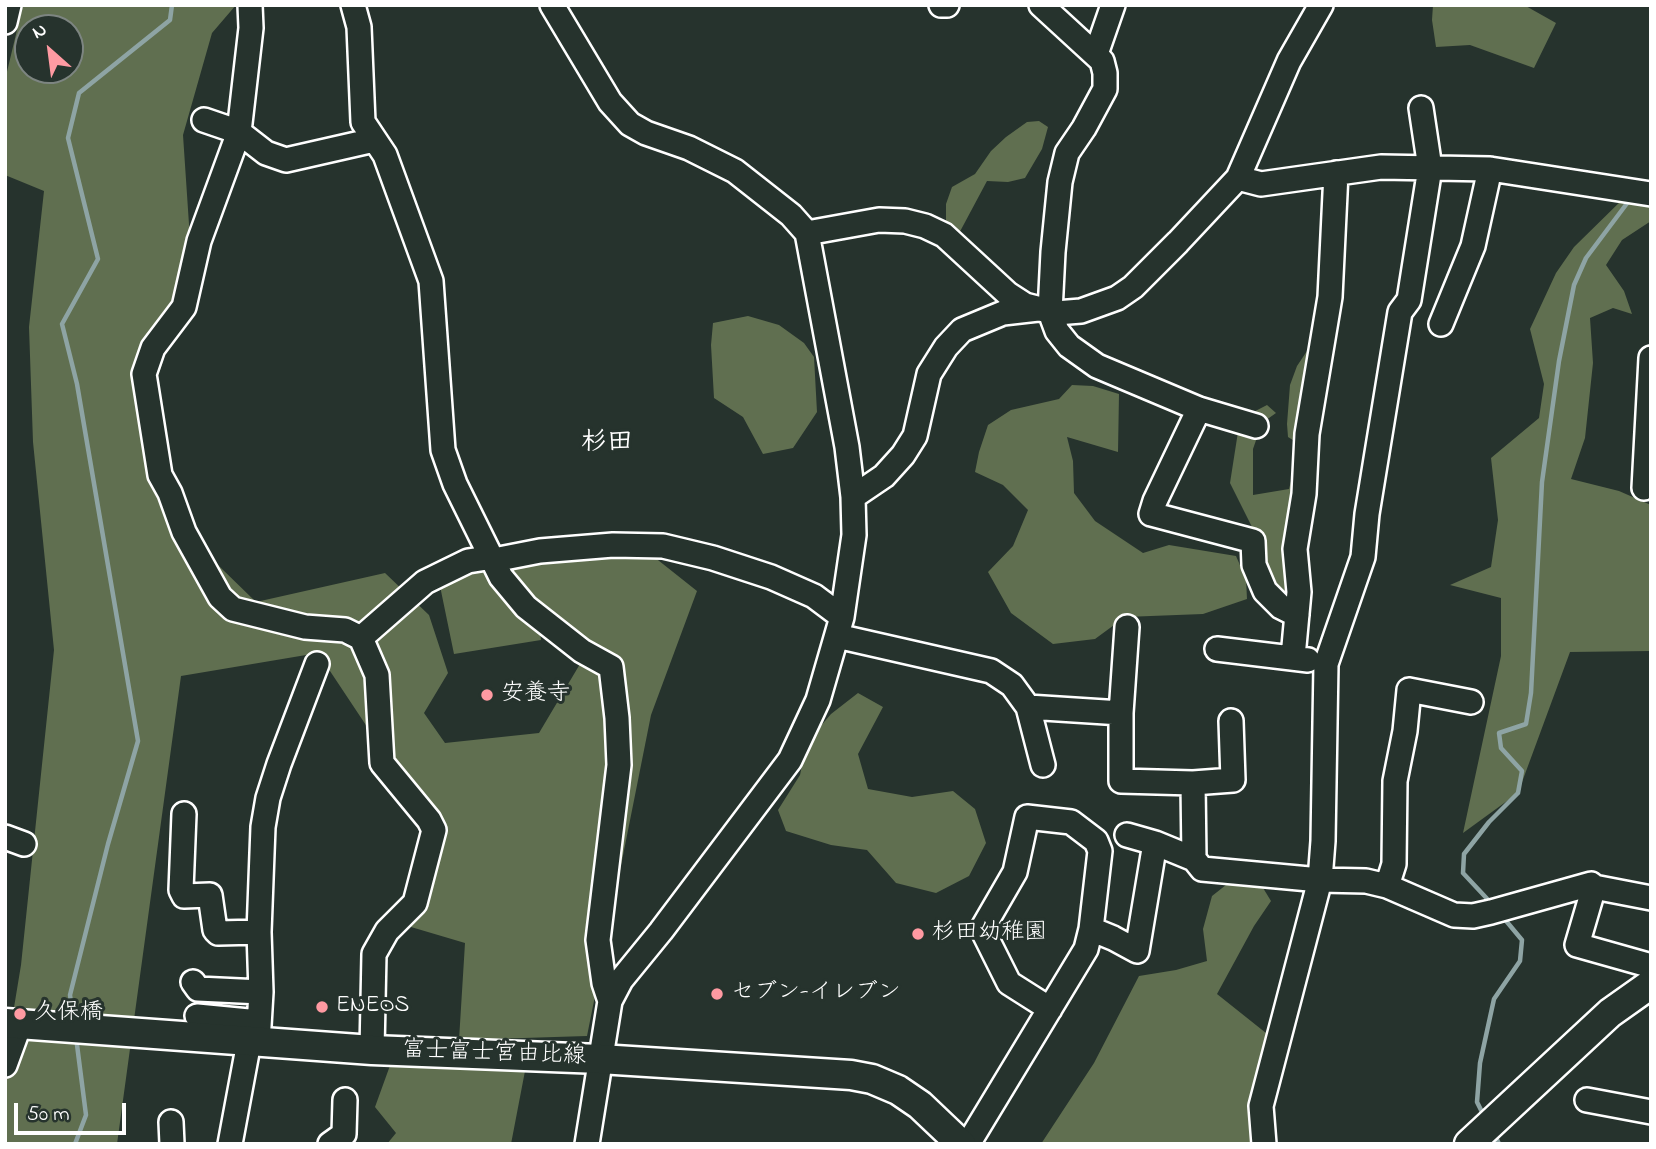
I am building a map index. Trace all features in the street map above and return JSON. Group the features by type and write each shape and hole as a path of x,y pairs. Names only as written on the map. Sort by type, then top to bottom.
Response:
{"main road":[{"path":"1482,1132 1610,1013 1651,984"},
{"name":"富士富士宮由比線","path":"19,1024 110,1032 255,1035 372,1050 600,1059 851,1075 872,1079 898,1090 920,1105 961,1144"}],"street":[{"path":"5,22 9,5"},
{"path":"250,5 251,28 239,132 199,241 184,307 153,348 145,374 160,475 170,493 184,532 220,597 233,609 305,627 345,631 360,638 377,675 382,763 429,820 434,830 415,903 387,931 374,954 372,1050"},
{"path":"353,5 359,27 363,122 386,155 431,281 445,460 501,577 526,607 582,651 611,667 619,765 598,940 604,983 610,1001"},
{"path":"552,5 610,102 630,124 646,133 713,158 735,171 791,215 807,233 847,447 853,497 854,535 840,627 818,700 790,760 621,980 610,1001 587,1144"},
{"path":"942,5 947,5"},
{"path":"1041,5 1096,54 1102,61 1105,73 1105,89 1067,153 1060,182 1044,310 1069,346 1097,366 1199,410 1255,426"},
{"path":"1096,54 1113,5"},
{"path":"853,497 884,476 903,455 915,436 929,374 946,347 962,330 1003,313 1044,310 1081,312 1117,298 1133,287 1178,242 1238,178 1289,61 1321,5"},
{"path":"1264,1144 1261,1106 1320,880 1326,664 1363,557 1367,513 1400,312 1409,300 1430,168 1421,108"},
{"path":"204,120 239,132 266,153 286,160 374,140"},
{"path":"1238,178 1261,184 1381,167 1490,169 1651,194"},
{"path":"1441,324 1474,246 1490,169"},
{"path":"1293,657 1298,592 1295,549 1304,494 1307,434 1330,297 1336,173"},
{"path":"807,233 878,220 905,221 925,226 944,235 1008,294 1025,305 1044,310"},
{"path":"1644,488 1647,388 1651,358"},
{"path":"1199,410 1151,514 1252,541 1254,565 1265,591 1281,607 1297,615"},
{"path":"360,638 425,582 468,561 613,545 663,546 713,558 771,577 814,596 840,627 991,671 1012,685 1028,707 1043,765"},
{"path":"1127,627 1121,781 1193,783 1233,780 1231,722"},
{"path":"1217,649 1293,657 1326,664"},
{"path":"230,1144 255,1035 261,992 261,855 268,798 299,706 317,664"},
{"path":"1387,886 1394,864 1395,780 1405,731 1409,690 1471,702"},
{"path":"1028,707 1122,713"},
{"path":"1193,783 1194,859"},
{"path":"184,814 181,890 184,896 210,895 215,930 218,933 259,932"},
{"path":"968,1144 1050,1009 1086,949 1090,929 1100,851 1096,841 1071,822 1027,817 1015,872 982,929 1009,983 1050,1009"},
{"path":"1127,835 1194,859 1202,869 1320,880 1366,881 1387,886 1454,915 1474,916 1591,884 1594,887 1651,898"},
{"path":"1090,929 1137,951 1155,843"},
{"path":"1594,887 1577,945 1648,965 1651,971"},
{"path":"193,982 198,989 261,992"},
{"path":"197,1016 255,1035"},
{"path":"5,1065 19,1024"},
{"path":"345,1100 346,1141"},
{"path":"1587,1100 1651,1112"}],"green space":[{"path":"23,5 236,5 212,33 183,135 192,269 154,389 184,532 256,602 385,573 429,615 448,673 424,713 445,743 539,733 580,664 512,568 639,545 697,591 651,715 587,1036 459,1040 465,943 411,927 429,833 429,820 318,653 181,676 117,1144 5,1144 5,1062 21,965 54,650 33,442 29,327 44,191 5,175 5,80 14,42 14,84 84,84 84,14 21,14"},
{"path":"1433,5 1524,5 1556,23 1534,68 1470,45 1436,47"},
{"path":"1039,121 1048,127 1042,149 1025,178 1008,182 987,181 956,239 946,226 946,204 952,187 975,174 991,151 1006,137 1027,122"},
{"path":"1627,195 1651,201 1651,221 1622,240 1606,265 1624,291 1632,314 1613,308 1590,318 1593,363 1585,438 1571,479 1619,491 1651,505 1651,651 1570,652 1518,793 1463,833 1501,656 1501,598 1450,585 1491,567 1498,520 1491,458 1539,418 1544,384 1530,329 1556,273 1574,247"},
{"path":"748,316 779,325 804,343 814,357 817,412 793,448 763,454 743,417 714,398 711,345 713,323"},
{"path":"1309,348 1320,363 1296,594 1286,601 1254,558 1264,535 1252,527 1230,483 1240,419 1267,405 1276,413 1262,423 1253,449 1253,495 1289,489 1296,462 1296,442 1288,437 1290,385 1297,366"},
{"path":"1072,385 1093,386 1119,394 1118,452 1067,437 1073,461 1074,493 1095,521 1143,553 1169,545 1236,556 1246,579 1247,599 1203,614 1125,617 1095,639 1053,644 1011,613 988,572 1013,546 1028,510 1003,485 975,472 979,452 988,425 1011,410 1059,399"},
{"path":"493,557 539,622 541,640 454,654 440,586"},
{"path":"858,693 883,707 858,754 868,789 912,797 953,791 975,809 986,843 969,876 936,893 896,883 867,850 831,845 786,831 778,810 800,775 807,742 831,714"},
{"path":"1231,881 1260,883 1271,901 1254,926 1217,994 1271,1037 1253,1100 1251,1144 1041,1144 1094,1063 1139,976 1176,970 1207,961 1203,929 1212,896"},
{"path":"485,1059 525,1071 511,1144 387,1144 396,1133 375,1107 392,1060"}],"waterway":[{"path":"73,1018 70,995 108,844 138,741 77,384 62,324 98,259 68,138 79,93 170,20 172,5"},
{"path":"1492,904 1463,873 1464,854 1489,822 1518,793 1522,771 1501,748 1499,733 1526,724 1531,693 1542,482 1559,361 1574,285 1586,258 1631,198"},
{"path":"1484,1116 1477,1102 1480,1063 1494,999 1520,961 1522,940 1502,916"},
{"path":"75,1144 86,1115 76,1037"},
{"path":"1494,1133 1499,1144"}],"place":[{"name":"安養寺","path":"487,695"},
{"name":"杉田幼稚園","path":"918,934"},
{"name":"セブン-イレブン","path":"717,994"},
{"name":"ENEOS","path":"322,1007"},
{"name":"久保橋","path":"20,1014"}],"district":[{"name":"杉田","path":"607,445"}]}
